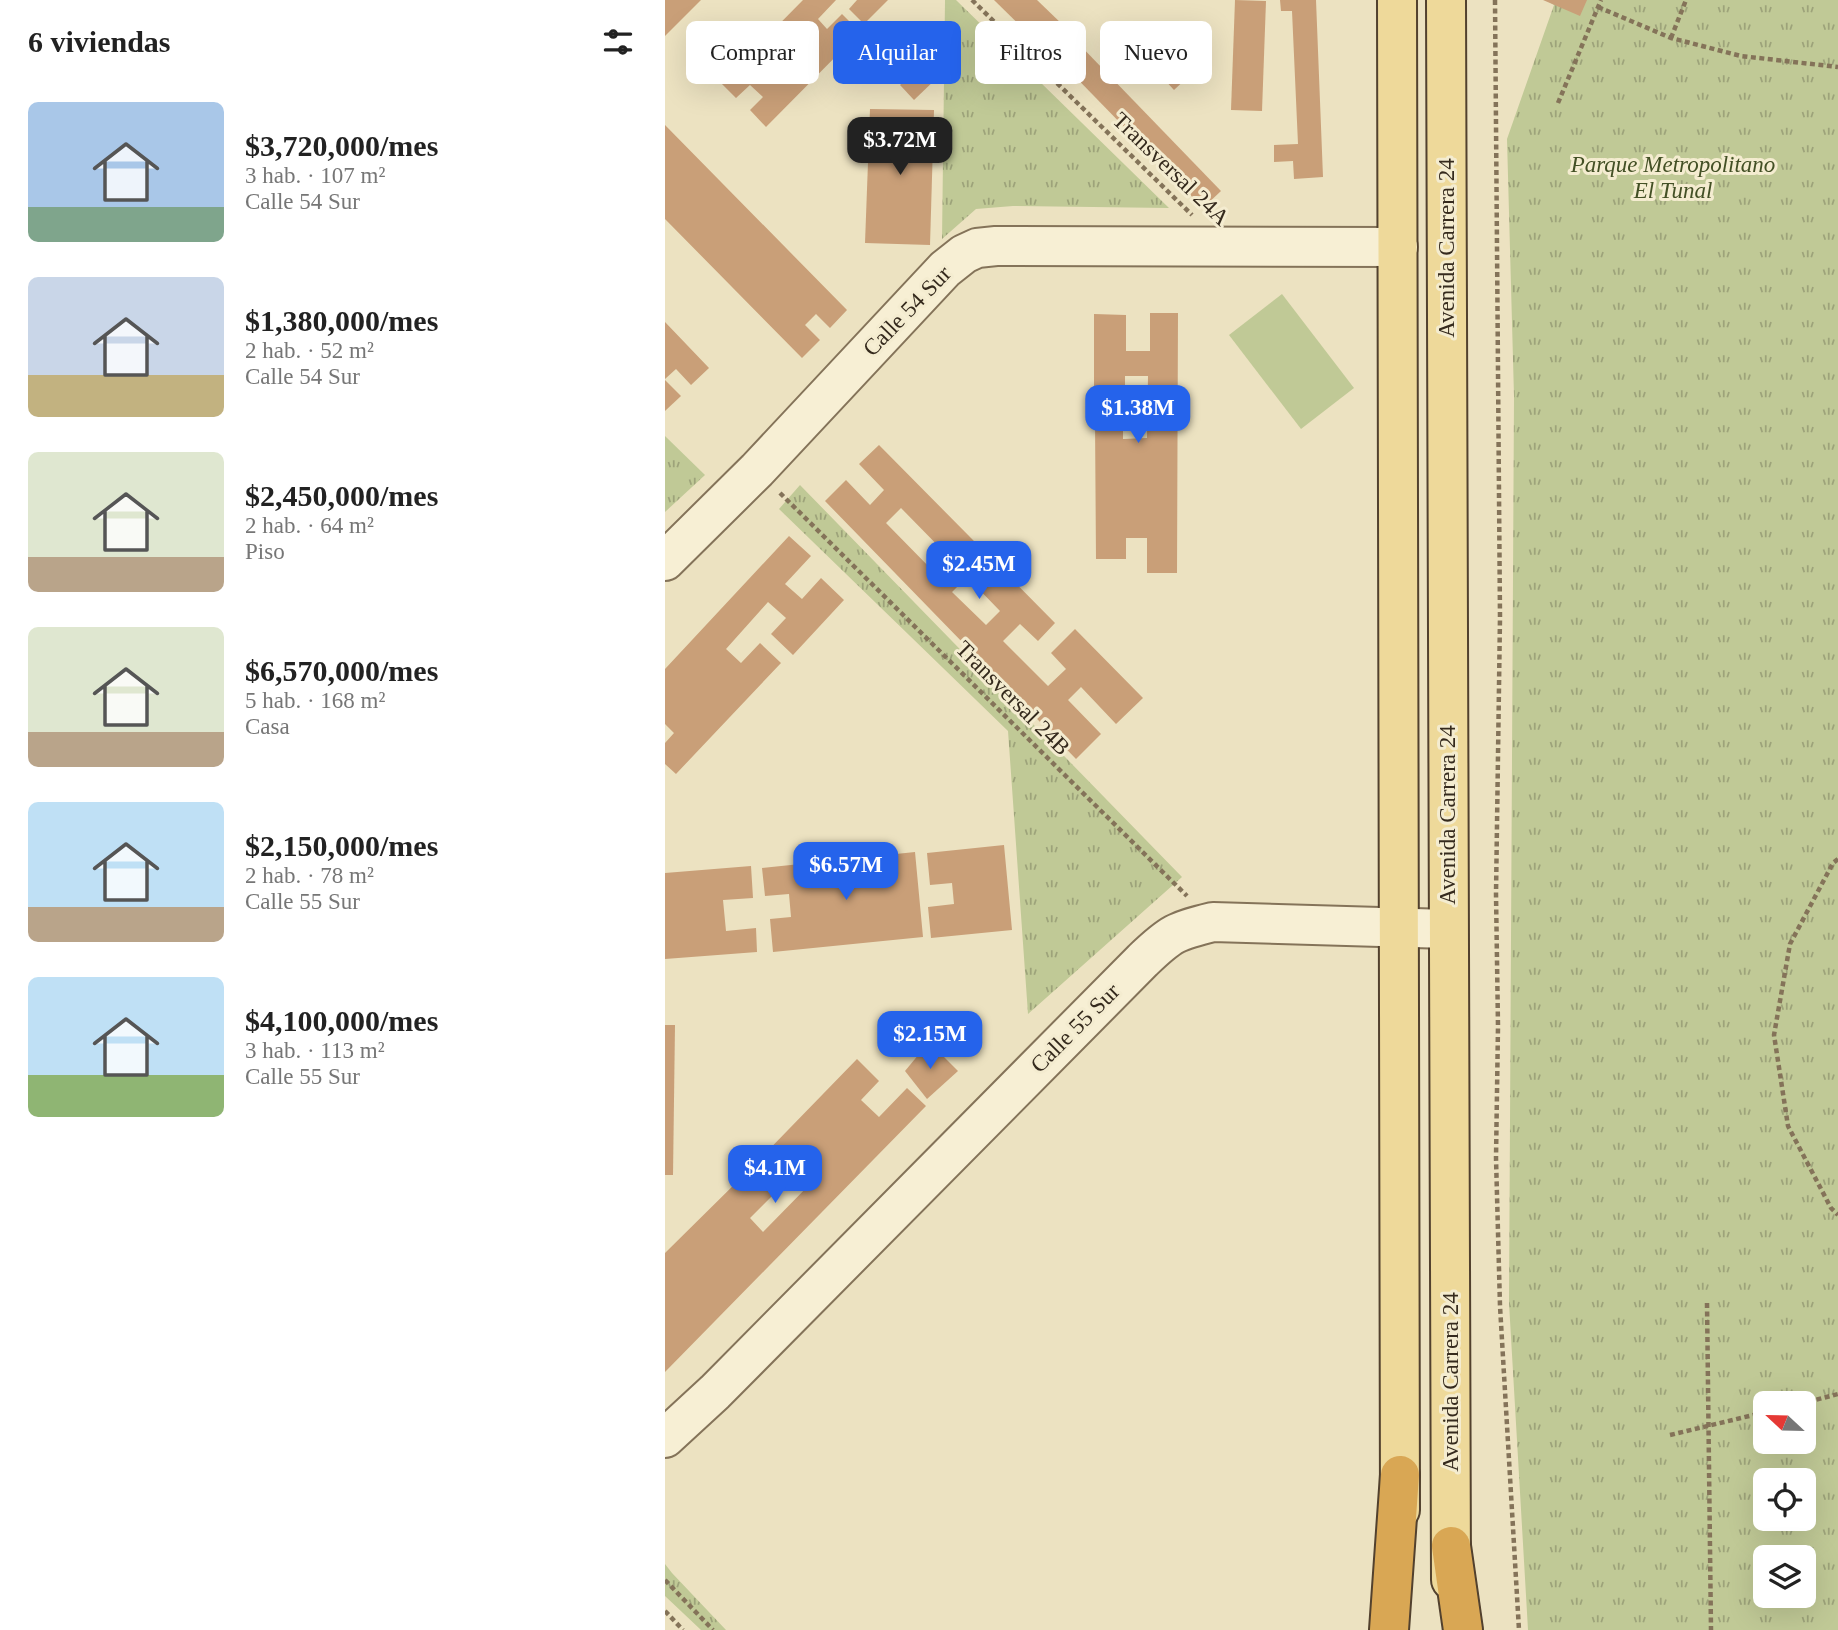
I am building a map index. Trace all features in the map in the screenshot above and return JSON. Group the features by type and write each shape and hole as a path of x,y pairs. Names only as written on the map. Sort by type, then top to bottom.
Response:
{"highway":[{"path":"1389,1630 1400,1475"},
{"path":"1451,1546 1463,1630"}],"main road":[{"name":"Avenida Carrera 24","path":"1397,0 1400,1630"},
{"name":"Avenida Carrera 24","path":"1446,0 1451,1630"}],"street":[{"name":"Calle 54 Sur","path":"665,561 757,470 945,269 964,254 978,248 1398,247"},
{"name":"Calle 55 Sur","path":"665,1438 724,1383 1162,941 1178,930 1213,922 1448,929"}],"path":[{"name":"Transversal 24A","path":"972,0 1224,246"},
{"path":"1495,0 1500,617 1496,1158 1500,1306 1519,1630"},
{"path":"1557,103 1601,0"},
{"path":"1671,38 1686,0"},
{"path":"1598,7 1671,38 1741,56 1838,67"},
{"name":"Transversal 24B","path":"757,470 1213,922"},
{"path":"1838,859 1833,863 1790,944 1774,1035 1788,1126 1831,1208 1838,1215"},
{"path":"1707,1303 1711,1630"},
{"path":"1817,1400 1838,1394"},
{"path":"1669,1435 1753,1415"},
{"path":"665,1580 713,1630"},
{"path":"665,1611 683,1630"}],"green space":[{"path":"945,0 956,0 978,21 975,21 975,84 1042,84 1169,208 1013,206 976,209 942,239 944,84 961,84 961,21 945,21"},
{"name":"Parque Metropolitano El Tunal","path":"1546,0 1838,0 1838,1630 1528,1630 1509,1303 1514,396 1507,139 1554,5"},
{"path":"1282,294 1354,388 1301,429 1229,335"},
{"path":"665,436 705,475 665,512"},
{"path":"800,485 1182,877 1028,1014 1008,731 779,509"},
{"path":"665,1564 726,1630 701,1630 665,1596"}],"building":[{"path":"665,0 701,0 665,36"},
{"path":"803,0 836,0 818,19 827,29 833,23 833,59 819,73 819,21 782,21"},
{"path":"857,0 888,0 867,21 861,21 849,9"},
{"path":"994,0 1037,0 1059,21 1015,21"},
{"path":"1235,0 1266,1 1262,111 1231,110"},
{"path":"1280,0 1316,0 1323,177 1294,179 1293,161 1274,162 1274,145 1298,144 1292,11 1281,11"},
{"path":"1543,0 1587,0 1580,16"},
{"path":"842,14 849,21 835,21"},
{"path":"1086,51 1100,66 1100,84 1118,84 1221,191 1203,208 1082,84 1086,84"},
{"path":"722,84 809,84 766,127 750,110 763,97 750,85 736,98"},
{"path":"901,84 931,84 914,100"},
{"path":"1168,84 1180,84 1174,90"},
{"path":"870,109 934,110 930,245 865,243"},
{"path":"665,125 847,310 830,328 816,314 805,325 820,340 802,358 665,219"},
{"path":"1150,313 1178,313 1177,573 1147,573 1147,538 1126,538 1126,559 1096,559 1095,421 1123,421 1123,439 1147,438 1148,376 1125,376 1125,396 1094,396 1094,314 1126,315 1126,351 1150,351"},
{"path":"665,322 709,368 691,385 676,369 665,379"},
{"path":"665,380 681,396 665,411"},
{"path":"879,445 1055,623 1038,641 1020,624 1003,641 1048,686 1066,669 1051,653 1075,629 1143,698 1116,724 1081,687 1068,700 1101,734 1076,759 825,501 846,480 870,505 884,490 859,464","holes":["901,508 951,559 936,574 886,523","967,577 1000,611 986,625 952,592"]},
{"path":"789,536 811,556 785,584 802,599 821,578 844,600 793,655 771,634 786,618 768,602 726,649 741,663 760,643 781,663 676,774 665,764 665,743 674,733 665,724 665,669"},
{"path":"1004,845 1012,930 931,938 928,907 954,904 952,883 930,885 927,853"},
{"path":"915,852 923,937 773,952 770,919 791,917 789,894 765,896 762,868"},
{"path":"751,866 753,898 723,900 726,931 756,928 757,952 665,959 665,873"},
{"path":"665,1025 675,1025 673,1175 665,1175"},
{"path":"929,1042 958,1071 927,1099 905,1071"},
{"path":"857,1059 879,1081 861,1100 879,1117 907,1088 926,1106 665,1372 665,1253 749,1170 773,1195 750,1218 763,1232 812,1182 796,1167 780,1183 757,1162"}]}
